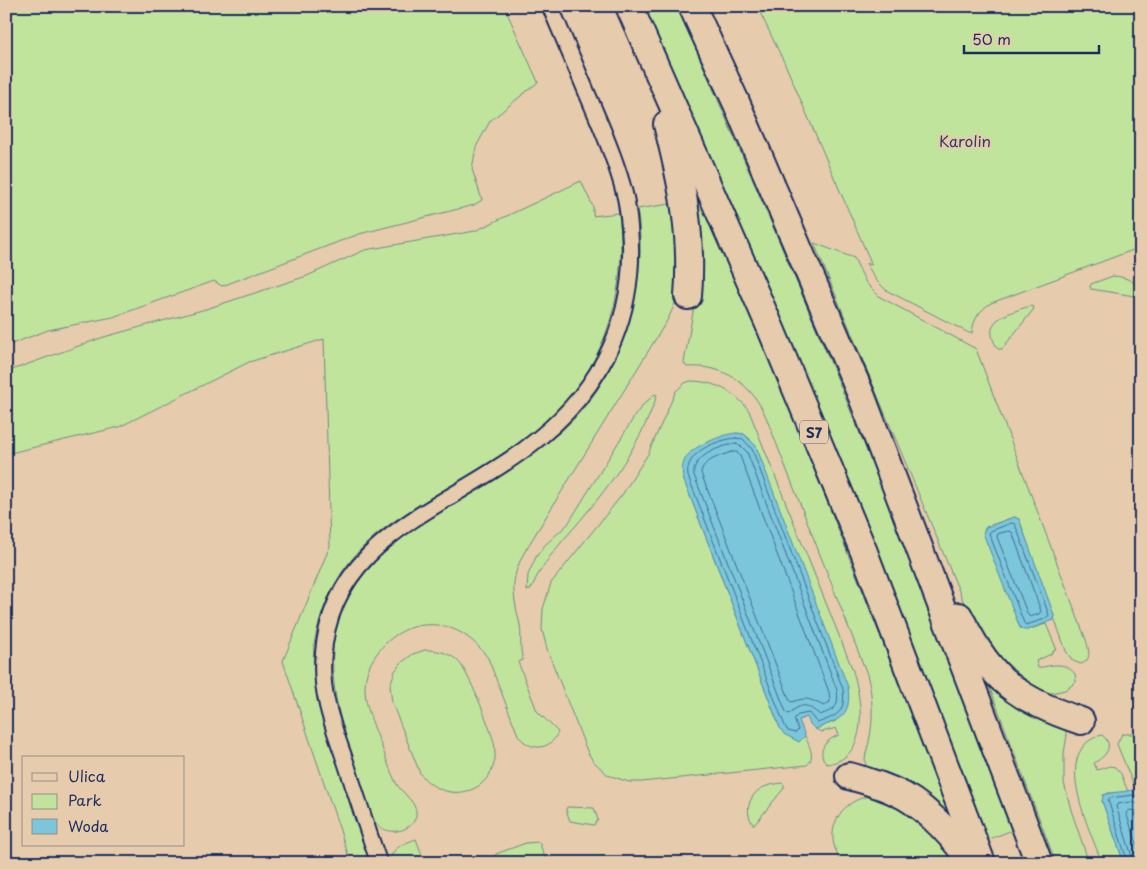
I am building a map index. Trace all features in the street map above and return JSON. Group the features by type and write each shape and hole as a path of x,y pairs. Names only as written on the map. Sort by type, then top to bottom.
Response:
{"highway":[{"path":"692,6 736,102 862,397 1039,863"},
{"path":"629,7 667,124 680,178 690,255 688,296"},
{"name":"S7","path":"629,7 771,329 860,543 982,863"},
{"path":"916,537 966,630 989,665 1016,691 1048,709 1081,721"},
{"path":"849,776 905,796 948,833 966,855 970,863"}],"street":[{"path":"379,863 332,722 325,694 323,659 326,634 341,590 353,571 382,542 403,526 523,450 552,428 578,401 604,362 624,314 630,268 630,241 623,190 605,136 550,6"}],"green space":[{"path":"6,6 504,6 538,82 490,121 476,147 472,169 482,200 474,205 359,234 222,286 214,281 113,317 48,330 6,346"},
{"path":"644,6 676,6 681,15 783,249 868,452 1015,829 987,840 906,629 822,420"},
{"name":"Karolin","path":"757,6 1141,6 1141,247 991,303 978,315 972,333 886,290 876,280 866,263 872,265 786,66"},
{"path":"581,181 593,207 593,216 619,213 620,272 608,328 597,355 582,380 564,403 543,424 509,450 392,523 361,549 336,582 322,613 314,645 313,661 316,693 329,739 370,863 351,863 283,661 330,546 324,339 249,362 119,427 6,454 6,372 104,337 206,309 307,276 365,250 475,231"},
{"path":"694,187 826,499 919,736 949,815 948,818 866,766 872,716 872,699 867,674 766,417 753,395 735,378 713,369 687,367 684,363 695,301"},
{"path":"677,203 678,297 668,319 528,546 515,576 514,594 520,625 523,660 518,662 537,711 558,732 550,743 539,747 528,744 518,735 488,658 468,638 452,629 434,625 418,626 402,631 388,641 375,657 369,668 365,691 370,714 389,767 396,783 413,803 416,811 412,824 406,828 399,831 384,829 377,825 372,818 339,713 333,670 333,649 342,611 361,578 388,550 454,502 524,459 554,437 580,412 602,382 626,332 637,288 640,262 640,235 637,209"},
{"path":"814,243 854,258 866,283 880,297 976,349 1086,640 1089,654 1087,660 1081,664 1073,661 1066,651 1019,519 1014,517 986,527 984,530 1027,630 1046,624 1056,648 1051,654 1036,661 1038,668 1058,665 1067,667 1075,674 1076,682 1065,690 1046,694 1010,673 969,615"},
{"path":"1113,276 1125,278 1135,283 1141,289 1141,297 1091,289 1091,284"},
{"path":"1030,306 1034,307 1033,310 1002,349 998,349 993,339 992,331 994,324 1005,315"},
{"path":"690,381 708,383 724,389 738,398 749,411 852,668 858,695 860,725 857,739 851,751 841,759 827,764 822,755 822,750 826,743 839,735 836,728 822,732 815,729 836,721 750,439 744,434 736,433 683,478 780,728 799,742 805,736 811,751 810,762 807,765 629,782 608,775 593,761 587,751 547,649 542,629 543,609 551,583 622,495 648,454 676,391"},
{"path":"655,394 657,395 651,411 628,456 598,498 549,558 531,589 527,591 528,575 536,557 544,546 568,524 636,414"},
{"path":"425,650 446,653 457,660 462,666 478,699 494,743 495,758 491,771 484,781 475,788 464,792 440,789 429,783 420,773 392,703 390,685 395,671 401,663 413,654"},
{"path":"986,678 1065,729 1067,735 1064,753 1064,783 1089,863 1056,863"},
{"path":"1122,734 1141,734 1141,798 1135,789 1117,744"},
{"path":"1102,735 1108,743 1108,747 1105,754 1094,763 1097,770 1110,766 1115,767 1121,774 1128,792 1108,793 1102,801 1124,863 1102,863 1089,831 1078,792 1076,773 1078,756 1086,743"},
{"path":"782,783 784,788 755,824 753,824 748,809 751,799 764,787"},
{"path":"875,795 917,816 956,863 841,863 833,840 835,822 851,803 867,796"},
{"path":"567,807 594,808 598,820 594,825 570,821 566,810"},
{"path":"416,839 425,863 389,863 395,850"},
{"path":"539,842 547,863 496,863 494,858 496,854 526,843"}],"water":[{"path":"736,433 744,434 756,446 848,687 848,705 842,716 831,723 815,729 807,717 799,720 805,736 799,742 784,734 780,728 683,478 683,464 693,450 717,438"},
{"path":"1014,517 1019,519 1054,615 1054,620 1027,630 1020,628 983,533 986,527"},
{"path":"1135,789 1141,798 1141,863 1124,863 1102,801 1103,795"}]}
